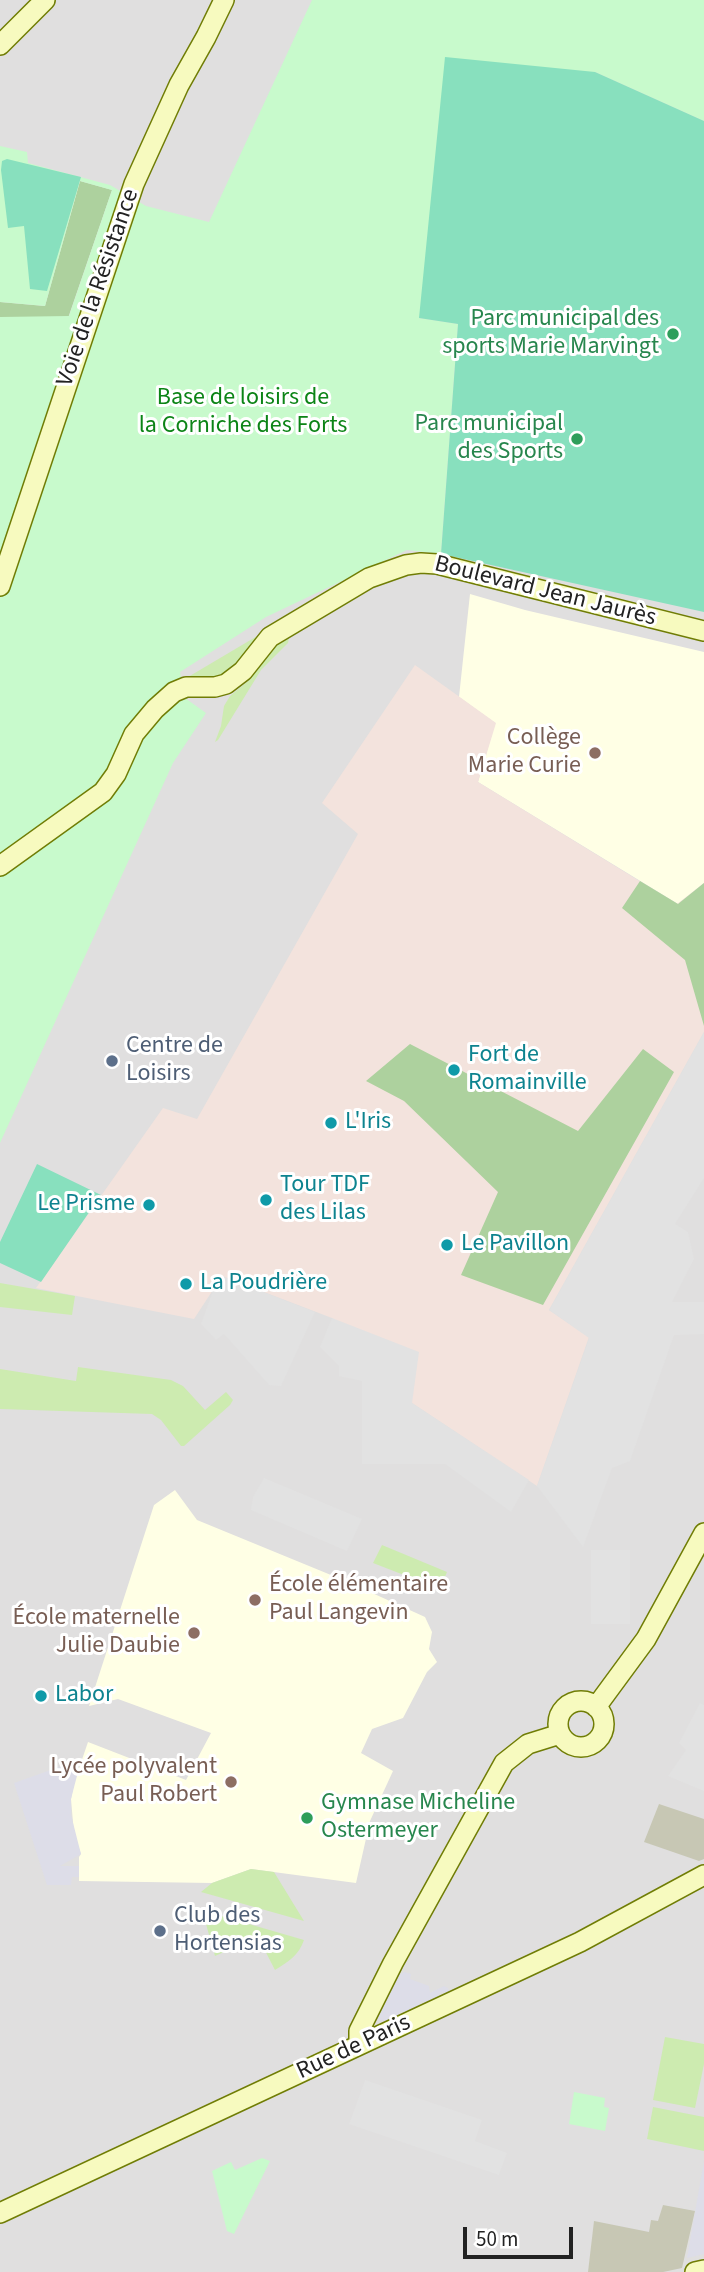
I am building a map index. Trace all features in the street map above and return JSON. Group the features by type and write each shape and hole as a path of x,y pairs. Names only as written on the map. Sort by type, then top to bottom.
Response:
{"street":[{"path":"0,45 45,0"},
{"name":"Voie de la Résistance","path":"0,586 134,184 179,85 223,0"},
{"name":"Boulevard Jean Jaurès","path":"0,866 103,792 116,774 134,734 168,698 186,687 215,687 236,678 262,645 295,621 369,578 393,569 421,563 480,574 704,631"},
{"path":"596,1707 641,1647 704,1533"},
{"path":"582,1701 596,1707 603,1717 603,1733 593,1745 574,1746 560,1734 559,1718 567,1706 582,1701"},
{"path":"359,2044 359,2031 393,1963 504,1763 528,1744 560,1734"},
{"name":"Rue de Paris","path":"0,2214 580,1942 704,1875"},
{"path":"695,2272 704,2270"}],"shaded area":[{"path":"0,0 704,0 704,2272 0,2272"},
{"name":"Collège Marie Curie","path":"470,594 525,610 704,652 704,883 678,904 478,782 495,723 459,697"},
{"name":"Fort de Romainville","path":"415,665 496,723 478,782 677,904 704,883 704,1032 549,1310 589,1337 537,1486 412,1403 332,1318 222,1276 194,1319 36,1288 163,1108 197,1119 358,834 322,803"},
{"path":"704,1032 704,1178 675,1224 688,1232 694,1259 672,1302 704,1302 704,1334 674,1335 630,1461 612,1468 583,1547 537,1486 589,1338 549,1310"},
{"path":"222,1276 315,1312 281,1386 269,1385 224,1334 216,1340 201,1324 214,1288"},
{"path":"332,1318 419,1352 412,1403 529,1480 511,1512 445,1464 362,1464 362,1381 339,1376 339,1366 320,1347"},
{"path":"264,1478 362,1519 347,1551 251,1510 253,1497"},
{"path":"175,1490 197,1520 425,1617 432,1632 429,1649 437,1662 427,1672 403,1718 372,1729 361,1753 393,1771 370,1821 356,1883 251,1869 212,1883 79,1881 81,1854 74,1834 71,1799 88,1742 186,1780 211,1733 118,1699 89,1706 154,1505"},
{"path":"591,1550 630,1550 630,1624 591,1624"},
{"path":"700,1703 704,1705 704,1791 668,1776 686,1750 679,1743"},
{"path":"65,1765 79,1768 71,1799 71,1815 81,1854 60,1866 79,1866 79,1877 72,1877 71,1885 47,1885 14,1783"},
{"path":"659,1804 704,1819 704,1859 699,1861 644,1842"},
{"path":"404,1972 411,1974 410,1979 429,1986 430,1993 444,1986 449,1991 446,1995 443,1992 438,1994 440,1998 424,2004 423,2001 419,2003 420,2006 404,2014 402,2011 398,2013 400,2016 387,2021 378,2020 376,2018 392,1980"},
{"path":"365,2080 482,2120 475,2141 507,2153 499,2175 349,2124"},
{"path":"704,2161 704,2254 687,2258"},
{"path":"663,2205 695,2211 682,2268 663,2272 588,2272 594,2221 649,2232 651,2220 658,2221"}],"green space":[{"name":"Base de loisirs de la Corniche des Forts","path":"312,0 704,0 704,121 595,72 419,318 458,324 441,554 407,550 266,617 180,672 185,698 206,713 173,763 0,1143 0,317 69,316 112,190 80,181 45,306 0,302 0,146 27,152 28,163 110,185 146,206 209,222"},
{"name":"Parc municipal des Sports","path":"445,57 595,72 704,121 704,612 441,554 458,324 419,318"},
{"path":"7,159 81,177 47,291 30,289 24,226 8,228 1,170 2,161"},
{"path":"80,181 112,190 0,516 0,302 45,306"},
{"path":"264,632 238,666 223,677 183,680"},
{"path":"290,633 288,643 261,670 215,742 224,706 230,696 248,681 282,638"},
{"path":"640,881 678,904 704,883 704,1026 685,960 622,908"},
{"path":"410,1044 578,1131 643,1049 674,1072 543,1305 461,1275 498,1192 404,1101 366,1081"},
{"path":"37,1164 101,1195 41,1282 0,1263 0,1242"},
{"path":"0,1283 75,1296 72,1315 0,1307"},
{"path":"78,1367 171,1380 183,1386 205,1410 226,1392 233,1400 184,1446 181,1446 161,1420 152,1414 0,1409 0,1369 76,1381"},
{"path":"382,1545 447,1572 440,1589 373,1563"},
{"path":"251,1869 274,1872 304,1921 201,1892 212,1883"},
{"path":"211,1913 304,1940 296,1954 275,1970 258,1937 215,1956 204,1917"},
{"path":"665,2037 704,2044 704,2064 695,2108 653,2100"},
{"path":"574,2092 605,2098 604,2107 609,2108 605,2131 569,2124"},
{"path":"653,2107 704,2117 704,2151 647,2139"},
{"path":"262,2158 270,2161 234,2234 227,2231 212,2171 231,2162 235,2170"}],"place":[{"name":"Parc municipal des sports Marie Marvingt","path":"673,334"},
{"name":"Parc municipal des Sports","path":"577,439"},
{"name":"Collège Marie Curie","path":"595,753"},
{"name":"Centre de Loisirs","path":"112,1061"},
{"name":"Fort de Romainville","path":"454,1070"},
{"name":"L'Iris","path":"331,1123"},
{"name":"Tour TDF des Lilas","path":"266,1200"},
{"name":"Le Prisme","path":"149,1205"},
{"name":"Le Pavillon","path":"447,1245"},
{"name":"La Poudrière","path":"186,1284"},
{"name":"École élémentaire Paul Langevin","path":"255,1600"},
{"name":"École maternelle Julie Daubie","path":"194,1633"},
{"name":"Labor","path":"41,1696"},
{"name":"Lycée polyvalent Paul Robert","path":"231,1782"},
{"name":"Gymnase Micheline Ostermeyer","path":"307,1818"},
{"name":"Club des Hortensias","path":"160,1931"}]}
